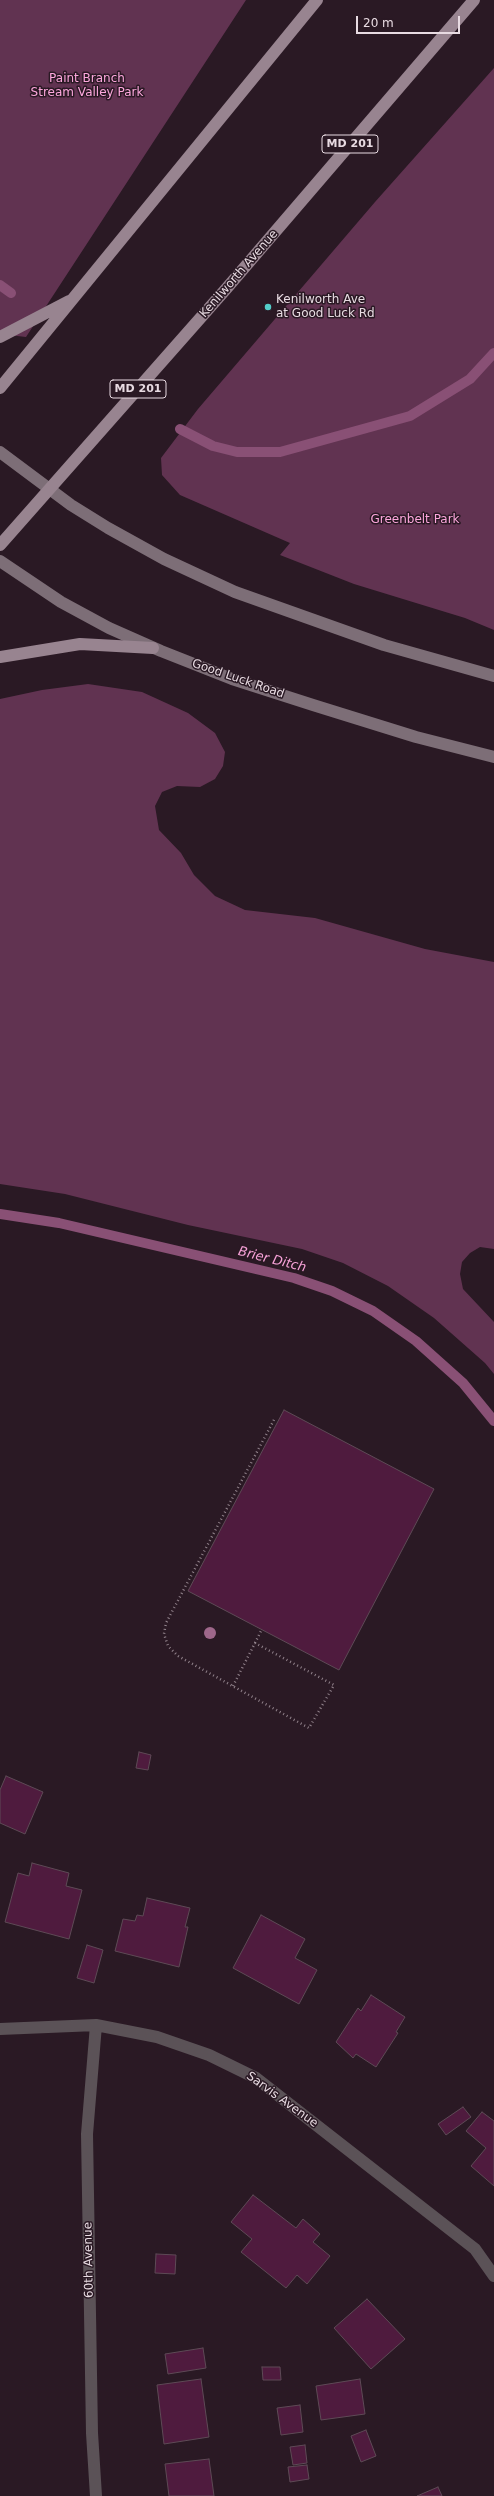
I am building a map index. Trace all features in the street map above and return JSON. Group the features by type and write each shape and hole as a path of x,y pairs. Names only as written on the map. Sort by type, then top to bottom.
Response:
{"main road":[{"path":"0,388 318,0"},
{"name":"Kenilworth Avenue","path":"0,545 226,289 474,0"},
{"path":"0,337 74,299"},
{"path":"0,452 49,489 102,524 164,559 235,592 384,645 494,676"},
{"name":"Good Luck Road","path":"0,561 61,602 153,648 232,679 313,705 416,737 494,757"},
{"path":"0,657 80,644 153,648"}],"street":[{"name":"Sarvis Avenue","path":"0,2029 96,2025 157,2036 209,2054 256,2078 475,2249 494,2276"},
{"name":"60th Avenue","path":"96,2025 87,2134 91,2425 96,2496"}],"path":[{"path":"255,1643 334,1685 310,1728 178,1656 168,1646 164,1634 166,1623 275,1418"},
{"path":"233,1686 262,1630"}],"green space":[{"name":"Paint Branch Stream Valley Park","path":"0,0 246,0 26,337 0,334"},
{"name":"Greenbelt Park","path":"494,68 494,630 465,618 354,584 280,555 290,543 180,495 162,475 161,458 198,409 375,202"},
{"path":"88,684 142,692 188,713 215,733 225,752 223,766 215,779 200,787 177,786 162,792 155,806 159,830 181,853 194,875 215,896 245,910 315,918 425,949 494,962 494,1249 480,1247 470,1253 462,1262 460,1274 463,1289 494,1322 494,1374 485,1363 434,1318 388,1286 343,1263 302,1249 188,1225 65,1194 0,1184 0,699 42,690"}],"building":[{"path":"284,1410 434,1489 339,1670 188,1591"},
{"path":"139,1752 151,1755 148,1770 136,1768"},
{"path":"6,1776 43,1792 25,1834 0,1823 0,1790"},
{"path":"32,1863 69,1873 66,1886 82,1890 69,1939 5,1922 18,1873 29,1876"},
{"path":"147,1898 190,1908 185,1927 188,1927 179,1967 115,1951 123,1919 135,1921 137,1915 143,1916"},
{"path":"261,1915 305,1939 295,1958 317,1970 299,2004 233,1968"},
{"path":"87,1945 103,1950 94,1983 77,1978"},
{"path":"371,1995 405,2017 396,2032 398,2033 376,2067 356,2054 353,2058 336,2042 358,2008 361,2011"},
{"path":"463,2107 471,2117 446,2135 438,2124"},
{"path":"482,2112 494,2121 494,2186 471,2166 486,2148 466,2131"},
{"path":"253,2195 296,2228 303,2219 320,2234 313,2242 330,2256 307,2284 297,2275 286,2288 241,2252 252,2239 231,2222"},
{"path":"156,2254 176,2255 175,2274 155,2273"},
{"path":"367,2299 405,2339 371,2369 334,2328"},
{"path":"203,2348 206,2368 168,2374 165,2354"},
{"path":"262,2367 280,2367 281,2380 263,2380"},
{"path":"201,2379 209,2437 164,2444 157,2385"},
{"path":"360,2379 365,2414 321,2420 316,2386"},
{"path":"300,2405 303,2432 281,2435 277,2408"},
{"path":"366,2430 376,2456 361,2462 351,2436"},
{"path":"305,2445 307,2463 293,2465 290,2447"},
{"path":"209,2459 214,2496 169,2496 165,2464"},
{"path":"307,2465 309,2479 290,2482 288,2467"},
{"path":"438,2487 442,2496 417,2496"}],"waterway":[{"path":"0,285 11,293"},
{"path":"180,429 213,446 237,452 280,452 410,416 470,379 494,353"},
{"name":"Brier Ditch","path":"0,1214 59,1223 294,1278 332,1291 373,1311 416,1341 463,1383 494,1421"}],"place":[{"name":"Kenilworth Ave at Good Luck Rd","path":"268,307"}]}
